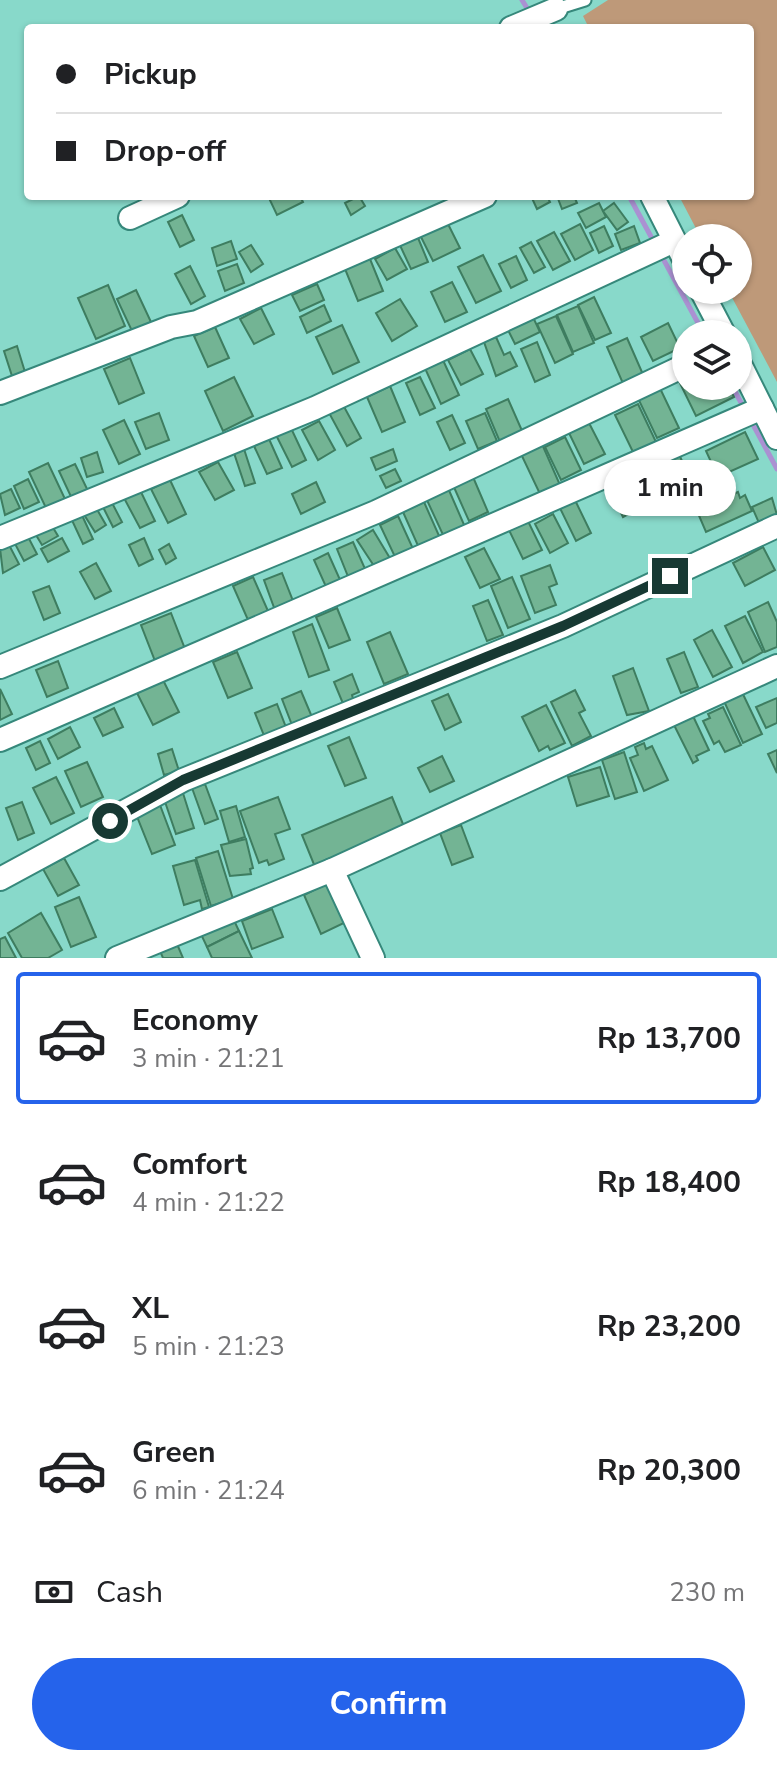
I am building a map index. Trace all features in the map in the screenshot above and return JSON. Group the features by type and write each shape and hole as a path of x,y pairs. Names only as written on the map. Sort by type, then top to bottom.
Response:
{"street":[{"path":"522,24 554,13"},
{"path":"130,218 169,200"},
{"path":"0,393 171,327 197,322 476,200"},
{"path":"0,538 315,408 644,258 671,243 654,200"},
{"path":"0,667 376,512 672,372"},
{"path":"750,400 754,412 777,438"},
{"path":"0,740 754,412"},
{"path":"0,879 183,780 563,626 777,526"},
{"path":"121,957 332,870 777,666"},
{"path":"332,870 373,958"}],"lane":[{"path":"554,13 585,0"}],"shaded area":[{"path":"608,0 777,0 777,382 752,335 752,320 744,320 735,304 752,304 752,224 694,224 681,200 754,200 754,24 587,24 583,16"}],"building":[{"path":"270,200 302,200 303,202 277,215"},
{"path":"361,200 365,206 351,215 345,203"},
{"path":"533,200 549,200 550,202 537,209"},
{"path":"559,200 576,200 577,203 562,209"},
{"path":"599,203 606,217 586,228 578,213"},
{"path":"614,203 628,222 617,230 603,211"},
{"path":"182,215 194,240 180,247 168,222"},
{"path":"446,220 460,248 433,261 419,233"},
{"path":"580,224 593,250 575,260 561,234"},
{"path":"604,226 613,246 599,253 590,233"},
{"path":"634,226 640,243 621,250 615,234"},
{"path":"554,232 570,261 553,270 537,241"},
{"path":"416,233 428,262 411,269 398,241"},
{"path":"231,241 237,259 217,266 212,248"},
{"path":"531,242 545,267 534,273 520,248"},
{"path":"251,245 263,264 251,272 239,252"},
{"path":"395,248 407,269 387,280 375,259"},
{"path":"368,254 383,291 358,301 343,264"},
{"path":"483,255 501,291 476,303 458,267"},
{"path":"516,256 527,280 511,288 499,264"},
{"path":"237,264 244,283 225,291 218,271"},
{"path":"190,266 205,296 191,304 175,274"},
{"path":"452,282 467,312 445,322 431,292"},
{"path":"317,284 324,300 300,311 292,295"},
{"path":"108,285 125,326 96,339 78,298"},
{"path":"136,290 151,322 132,331 117,299"},
{"path":"594,297 611,333 595,340 578,305"},
{"path":"400,299 417,326 392,341 376,313"},
{"path":"324,305 331,321 307,333 300,317"},
{"path":"578,306 594,343 573,352 557,315"},
{"path":"261,308 274,334 254,344 240,319"},
{"path":"532,315 540,332 515,344 507,328"},
{"path":"556,316 573,354 555,363 537,324"},
{"path":"668,323 672,331 672,352 653,361 641,337"},
{"path":"342,325 359,362 333,374 316,337"},
{"path":"215,327 229,358 208,367 194,336"},
{"path":"496,337 504,355 510,352 517,366 496,376 484,342"},
{"path":"627,338 645,379 625,388 607,347"},
{"path":"537,342 550,375 535,382 521,349"},
{"path":"17,346 25,372 12,376 4,351"},
{"path":"470,349 483,374 461,385 448,360"},
{"path":"130,358 144,393 119,404 104,369"},
{"path":"442,358 459,395 441,404 424,366"},
{"path":"234,377 253,416 223,431 205,391"},
{"path":"420,377 435,408 420,415 406,383"},
{"path":"657,382 679,428 657,438 635,392"},
{"path":"390,386 405,422 382,432 367,397"},
{"path":"508,399 523,433 500,442 486,409"},
{"path":"688,400 728,400 696,416"},
{"path":"342,403 361,438 347,446 328,411"},
{"path":"638,404 656,442 633,452 615,415"},
{"path":"159,413 169,440 146,449 135,422"},
{"path":"485,413 497,441 478,449 466,421"},
{"path":"452,415 465,443 450,450 437,422"},
{"path":"124,420 140,454 119,464 103,430"},
{"path":"319,421 335,450 318,460 302,430"},
{"path":"589,423 605,454 584,464 569,433"},
{"path":"290,426 306,460 292,467 275,433"},
{"path":"745,432 758,459 718,477 706,451"},
{"path":"565,437 581,470 561,480 545,447"},
{"path":"269,439 282,468 267,474 254,446"},
{"path":"542,444 560,485 540,494 521,454"},
{"path":"244,449 255,483 245,486 234,453"},
{"path":"393,449 397,461 376,470 371,458"},
{"path":"97,452 103,472 87,477 81,458"},
{"path":"678,452 693,486 670,496 655,463"},
{"path":"218,462 234,490 215,500 199,472"},
{"path":"48,463 65,499 46,508 29,472"},
{"path":"75,464 89,493 73,501 59,471"},
{"path":"650,464 665,493 646,503 631,474"},
{"path":"395,469 401,481 386,488 380,476"},
{"path":"628,475 643,506 623,517 608,486"},
{"path":"473,477 488,512 469,521 453,485"},
{"path":"28,479 39,502 24,509 14,486"},
{"path":"170,480 186,514 168,523 151,489"},
{"path":"316,482 325,502 301,514 292,494"},
{"path":"448,488 465,527 444,537 426,498"},
{"path":"11,489 20,508 5,515 0,494"},
{"path":"140,490 155,521 140,528 124,498"},
{"path":"738,492 740,498 745,495 752,511 706,532 697,511"},
{"path":"573,496 591,533 576,541 558,504"},
{"path":"772,498 777,515 759,523 752,507"},
{"path":"110,499 122,522 113,527 101,503"},
{"path":"424,502 440,538 419,548 403,512"},
{"path":"95,506 106,525 95,532 83,513"},
{"path":"80,511 93,539 83,544 70,516"},
{"path":"553,514 568,543 550,553 535,524"},
{"path":"398,516 414,551 396,559 380,525"},
{"path":"526,517 542,550 523,559 507,526"},
{"path":"49,521 58,536 42,545 33,530"},
{"path":"373,530 391,560 376,569 357,540"},
{"path":"26,533 37,554 24,561 13,540"},
{"path":"62,538 69,551 48,562 41,549"},
{"path":"144,538 153,559 139,566 129,545"},
{"path":"353,542 366,571 349,579 337,549"},
{"path":"8,543 19,564 3,573 0,548"},
{"path":"169,544 176,558 166,564 159,550"},
{"path":"763,547 775,570 745,586 733,563"},
{"path":"484,548 500,579 480,588 465,557"},
{"path":"328,553 341,582 327,589 314,560"},
{"path":"96,563 111,591 95,599 80,572"},
{"path":"550,565 557,584 549,587 556,605 535,613 521,576"},
{"path":"282,573 295,606 276,613 264,580"},
{"path":"253,577 268,611 248,620 233,586"},
{"path":"512,577 530,619 508,628 491,586"},
{"path":"49,586 60,613 44,620 33,592"},
{"path":"488,600 503,635 487,641 473,606"},
{"path":"768,602 777,622 777,647 765,652 748,612"},
{"path":"337,608 350,640 329,648 316,617"},
{"path":"171,613 185,649 155,661 141,625"},
{"path":"745,616 763,652 743,663 725,626"},
{"path":"312,624 329,670 309,677 293,632"},
{"path":"712,630 732,667 713,677 694,640"},
{"path":"390,632 408,674 384,684 367,642"},
{"path":"237,652 252,688 228,698 213,662"},
{"path":"684,652 698,687 681,693 667,659"},
{"path":"58,661 68,688 47,697 36,670"},
{"path":"633,668 649,711 627,715 613,676"},
{"path":"352,674 359,692 352,695 354,702 344,706 334,682"},
{"path":"163,680 179,712 153,725 137,693"},
{"path":"0,689 12,714 0,720"},
{"path":"575,690 585,710 579,713 591,736 572,746 551,702"},
{"path":"741,690 762,734 743,743 723,699"},
{"path":"301,691 312,717 292,725 282,699"},
{"path":"448,694 461,722 445,730 432,701"},
{"path":"777,698 777,723 766,728 756,707"},
{"path":"277,704 287,730 265,738 255,713"},
{"path":"546,705 565,743 539,751 522,717"},
{"path":"723,707 741,745 725,752 719,741 714,744 703,721 710,718 708,714"},
{"path":"114,708 123,727 103,736 94,718"},
{"path":"693,716 709,750 696,756 698,760 693,763 674,725"},
{"path":"70,727 80,747 58,759 48,739"},
{"path":"349,737 366,778 345,786 328,746"},
{"path":"40,741 50,763 36,770 26,748"},
{"path":"644,743 646,749 652,746 668,780 644,791 630,758 638,755 635,747"},
{"path":"172,749 179,771 164,775 158,754"},
{"path":"777,750 777,773 768,754"},
{"path":"624,752 637,792 615,799 602,760"},
{"path":"442,756 454,781 430,792 418,768"},
{"path":"87,762 103,797 81,807 65,771"},
{"path":"600,767 609,796 577,806 568,777"},
{"path":"56,777 74,813 51,824 33,788"},
{"path":"205,784 218,819 205,824 192,788"},
{"path":"182,790 194,828 176,834 163,796"},
{"path":"278,797 290,829 275,834 284,859 269,865 267,860 259,863 240,811"},
{"path":"392,797 405,829 315,867 302,835"},
{"path":"22,802 34,833 18,840 6,808"},
{"path":"160,805 175,845 152,854 136,814"},
{"path":"236,806 245,837 229,842 220,811"},
{"path":"461,825 473,857 452,865 440,833"},
{"path":"246,839 253,868 250,869 251,874 230,876 221,845"},
{"path":"218,851 233,899 211,906 196,858"},
{"path":"64,858 79,885 58,896 43,869"},
{"path":"195,860 209,907 202,909 200,900 184,905 173,866"},
{"path":"330,882 348,921 321,934 304,895"},
{"path":"79,897 96,937 71,947 55,907"},
{"path":"272,909 283,937 252,949 242,921"},
{"path":"41,913 62,950 48,958 22,958 8,933"},
{"path":"231,914 239,931 207,947 199,930"},
{"path":"239,931 252,958 212,958 207,947"},
{"path":"5,937 16,958 0,958 0,939"},
{"path":"177,944 183,958 163,958 160,951"}],"waterway":[{"path":"522,0 530,13"},
{"path":"631,200 655,244"},
{"path":"660,253 696,320"},
{"path":"740,400 745,410"},
{"path":"750,419 777,469"}],"route":[{"path":"110,821 183,780 563,626 670,576"}]}
